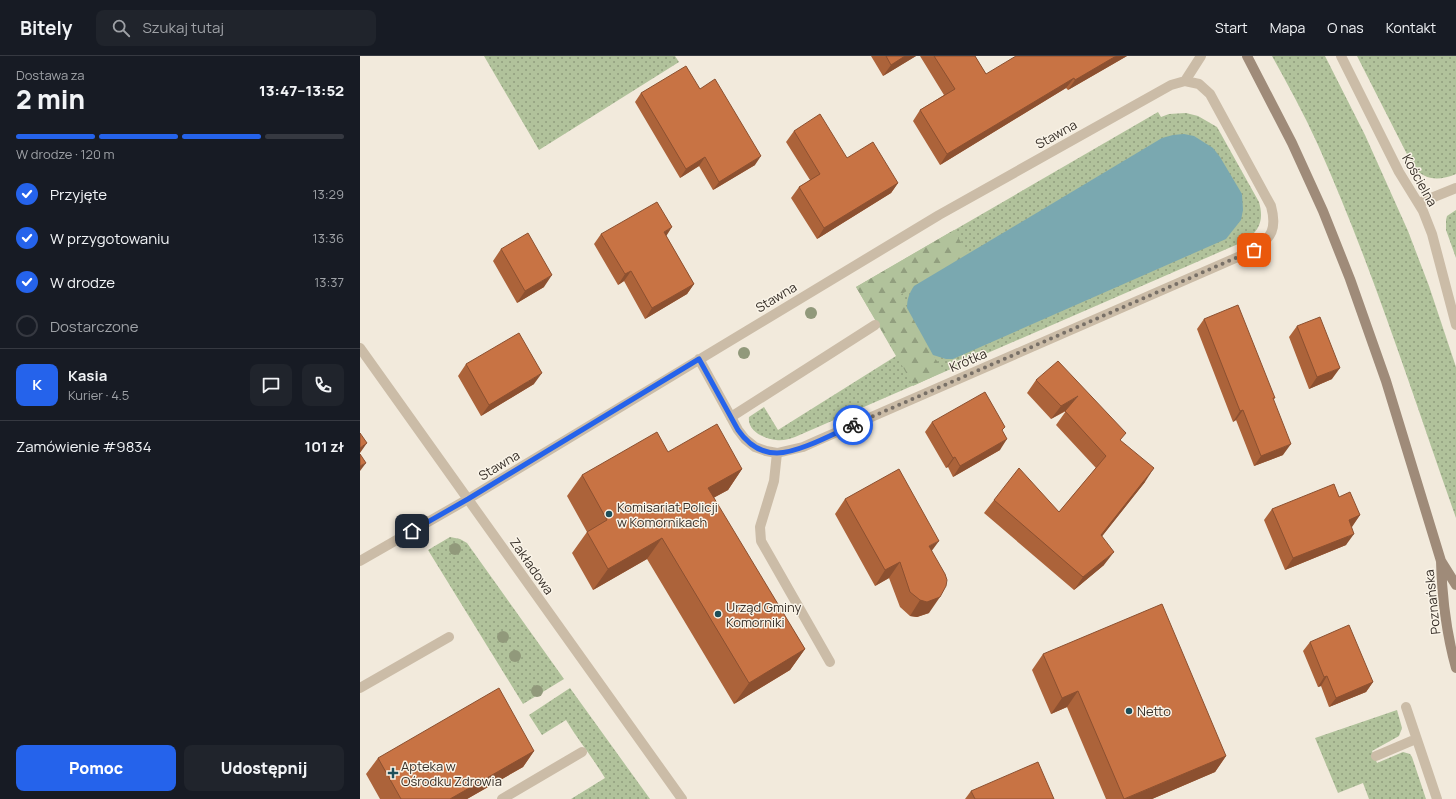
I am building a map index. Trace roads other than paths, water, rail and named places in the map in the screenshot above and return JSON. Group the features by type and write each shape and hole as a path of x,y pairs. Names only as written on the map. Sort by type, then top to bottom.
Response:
{"main road":[{"path":"1247,56 1292,143 1323,211 1350,279 1386,381 1441,561"},
{"name":"Poznańska","path":"1441,561 1456,584"},
{"name":"Poznańska","path":"1441,561 1442,598 1456,668"}],"street":[{"path":"1185,81 1201,56"},
{"name":"Kościelna","path":"1341,56 1399,172 1419,203 1432,234 1456,325"},
{"name":"Krótka","path":"699,359 745,439 755,447 766,451 777,453 789,451 809,444 1254,250 1264,244 1271,234 1274,224 1271,206 1210,94 1199,84 1185,81"},
{"name":"Stawna","path":"360,561 468,499 939,215 1171,85 1185,81"},
{"path":"1419,203 1456,188"},
{"path":"731,417 875,325"},
{"name":"Zakładowa","path":"360,348 682,799"},
{"path":"777,453 774,481 760,527 761,541 830,662"},
{"path":"360,688 449,637"},
{"path":"1406,707 1437,799"},
{"path":"1376,756 1416,739"},
{"path":"502,799 582,752"}],"water":[{"path":"1184,134 1194,136 1213,148 1242,194 1243,210 1241,220 1226,239 953,359 946,359 933,355 907,308 907,302 914,286 1162,138"}],"place":[{"name":"Komisariat Policji w Komornikach","path":"609,514"},
{"name":"Urząd Gminy Komorniki","path":"718,614"},
{"name":"Netto","path":"1129,711"},
{"name":"Apteka w Ośrodku Zdrowia","path":"393,773"}]}
